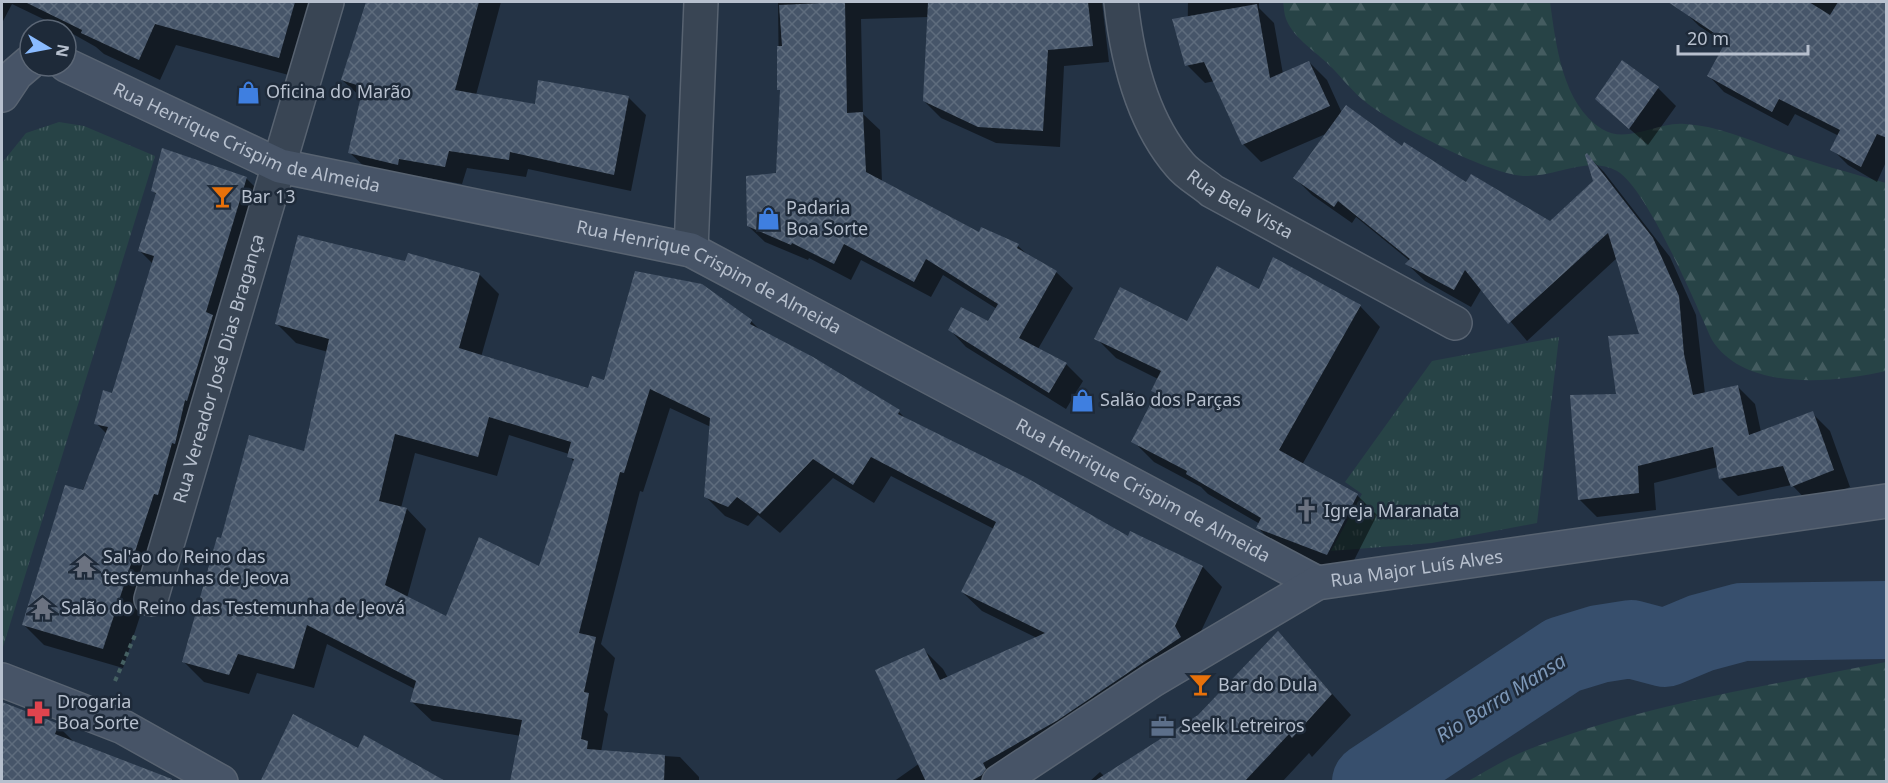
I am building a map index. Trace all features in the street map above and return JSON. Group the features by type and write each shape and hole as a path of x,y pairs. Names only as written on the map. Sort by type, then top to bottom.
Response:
{"street":[{"name":"Rua Vereador José Dias Bragança","path":"151,599 327,2"},
{"path":"691,250 700,2"},
{"name":"Rua Bela Vista","path":"1121,2 1125,40 1150,118 1162,141 1181,167 1212,191 1455,323"},
{"name":"Rua Henrique Crispim de Almeida","path":"78,71 280,166 691,250 1317,583"},
{"path":"2,95 18,72"},
{"name":"Rua Major Luís Alves","path":"999,782 1153,680 1317,583 1887,501"},
{"path":"2,680 123,727 221,782"}],"path":[{"path":"99,717 151,599"}],"green space":[{"path":"1283,2 1550,2 1563,72 1578,105 1602,129 1622,135 1674,124 1709,127 1804,159 1886,183 1886,371 1842,379 1792,380 1768,376 1746,368 1727,357 1712,340 1656,223 1629,182 1617,171 1594,165 1535,176 1523,176 1488,167 1443,148 1382,114 1351,89 1293,32 1284,13"},
{"path":"59,122 84,126 155,156 3,647 2,163 26,133"},
{"path":"1559,337 1537,523 1432,543 1331,551 1362,494 1345,482 1432,361"},
{"path":"1886,662 1886,781 1468,781 1520,753 1609,722 1747,689"}],"building":[{"path":"25,2 295,2 279,58 155,24 139,60 81,33 82,30 78,28 78,18 58,18"},
{"path":"366,2 479,2 455,90 535,104 538,80 629,96 614,175 510,152 509,160 449,151 445,167 399,159 398,165 348,153 363,87 341,80"},
{"path":"845,2 847,113 863,112 866,172 979,232 981,227 1019,244 1017,248 1057,271 1019,338 1067,363 1049,393 948,330 961,307 988,321 998,304 926,259 914,282 844,244 834,264 792,243 791,245 747,226 746,176 776,173 780,90 777,90 777,46 782,46 779,5"},
{"path":"928,2 1088,2 1093,46 1048,50 1043,131 978,127 923,101"},
{"path":"1668,2 1809,2 1830,15 1838,2 1887,2 1887,138 1877,134 1861,167 1830,150 1840,130 1779,99 1772,112 1707,76 1726,41"},
{"path":"1257,4 1270,78 1309,61 1330,106 1242,145 1204,62 1185,66 1172,19"},
{"path":"1622,60 1659,87 1629,129 1595,99"},
{"path":"1346,105 1402,146 1404,142 1466,182 1471,174 1550,221 1593,181 1585,155 1587,153 1653,238 1679,296 1684,354 1693,395 1738,385 1749,435 1813,411 1834,470 1791,487 1783,466 1719,479 1713,447 1638,466 1639,493 1578,500 1570,395 1616,394 1608,336 1639,334 1608,233 1508,324 1465,270 1454,290 1405,264 1410,259 1338,201 1334,207 1293,178"},
{"path":"162,148 247,177 206,312 213,315 187,401 185,400 175,444 172,443 158,495 154,494 103,649 22,625 65,485 83,490 108,427 94,424 103,390 112,393 154,256 138,251 156,193 151,191"},
{"path":"298,235 405,261 408,253 480,273 459,348 588,388 592,376 604,380 635,271 702,284 752,320 750,324 813,357 900,410 898,414 1027,478 1128,536 1130,531 1203,566 1175,626 1181,637 1058,720 983,763 986,769 982,775 969,782 926,782 875,670 924,648 940,680 1045,633 961,592 996,522 871,457 853,485 813,459 760,514 737,497 728,507 704,497 710,418 650,389 624,473 620,472 579,633 596,637 584,692 589,693 581,739 588,741 587,749 665,755 664,782 510,782 522,720 410,702 416,681 307,625 294,669 238,654 229,675 182,662 217,537 221,538 249,435 304,451 329,339 275,324","holes":["489,417 571,442 567,457 574,459 539,566 479,537 446,616 385,585 407,508 379,501 395,434 478,457"]},
{"path":"1273,257 1361,305 1279,450 1358,494 1327,555 1256,528 1261,518 1186,474 1187,471 1131,442 1156,393 1151,391 1161,371 1094,339 1120,287 1187,321 1217,266 1259,289"},
{"path":"1278,631 1332,694 1292,738 1289,734 1244,782 1093,782 1198,715"},
{"path":"2,702 59,724 55,734 172,779 172,782 2,782"},
{"path":"293,714 358,748 364,735 447,782 260,782"}],"waterway":[{"name":"Rio Barra Mansa","path":"1371,782 1563,655 1599,644 1631,639 1665,648 1701,633 1742,622 1886,620"}],"place":[{"name":"Oficina do Marão","path":"248,92"},
{"name":"Bar 13","path":"223,197"},
{"name":"Padaria Boa Sorte","path":"768,218"},
{"name":"Salão dos Parças","path":"1082,400"},
{"name":"Igreja Maranata","path":"1306,511"},
{"name":"Sal'ao do Reino das testemunhas de Jeova","path":"85,567"},
{"name":"Salão do Reino das Testemunha de Jeová","path":"43,608"},
{"name":"Bar do Dula","path":"1200,685"},
{"name":"Drogaria Boa Sorte","path":"39,712"},
{"name":"Seelk Letreiros","path":"1163,726"}]}
